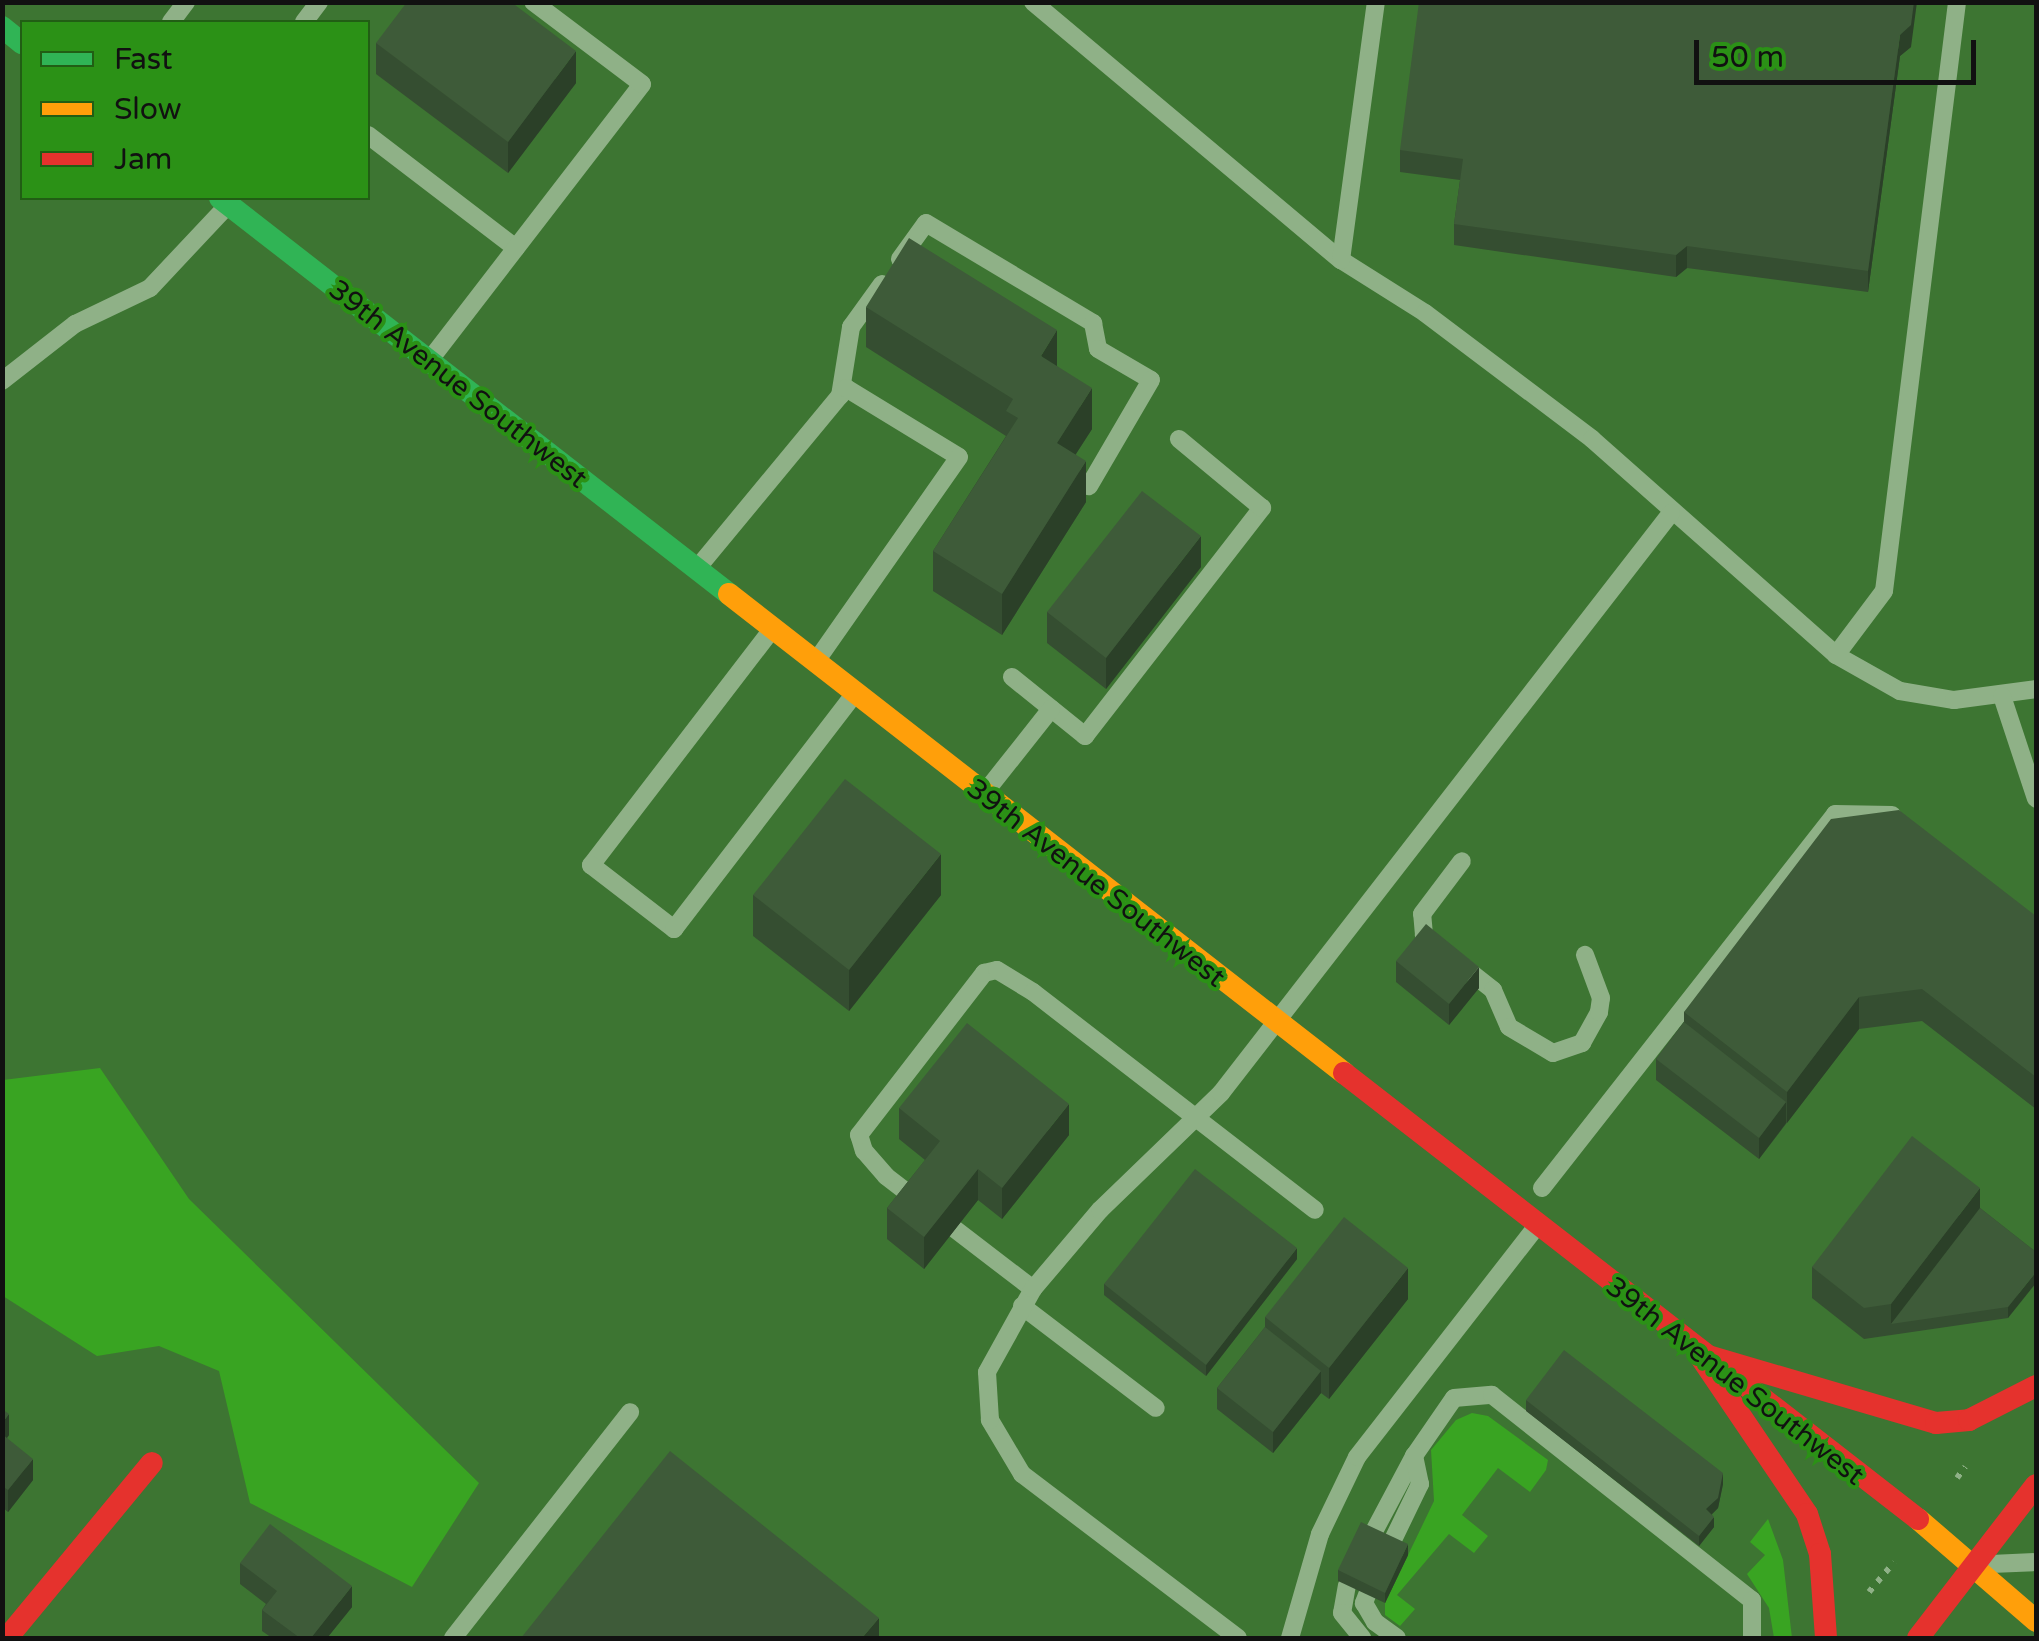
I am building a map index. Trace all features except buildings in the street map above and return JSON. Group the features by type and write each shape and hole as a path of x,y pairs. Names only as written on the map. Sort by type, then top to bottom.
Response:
{"main road":[{"name":"39th Avenue Southwest","path":"225,201 1536,1226 1975,1564 2036,1621"},
{"path":"1698,1352 1885,1413 1936,1422 1969,1420 2036,1386"},
{"path":"1698,1352 1807,1514 1820,1554 1826,1638"},
{"path":"7,1638 152,1463"},
{"path":"1918,1638 2036,1485"}],"lane":[{"path":"428,361 642,84 533,2"},
{"path":"1034,2 1340,260 1533,393 1836,655 1900,692 1954,700 2036,689"},
{"path":"1340,260 1376,2"},
{"path":"1836,655 1884,592 1957,2"},
{"path":"370,137 516,248"},
{"path":"2,381 75,324 150,288 225,201"},
{"path":"840,396 851,327 926,222 1093,323 1098,349 1151,380 1088,486"},
{"path":"696,570 846,388 959,457 815,663"},
{"path":"1012,677 1085,736 1262,508 1179,438"},
{"path":"1238,1638 1022,1474 1002,1447 985,1398 987,1372 1033,1289 1100,1210 1196,1118 1277,1024 1672,512"},
{"path":"772,629 591,865 674,928 854,694"},
{"path":"2002,696 2036,799"},
{"path":"984,794 1051,709"},
{"path":"1542,1188 1835,814 1903,815 1918,826"},
{"path":"1462,861 1422,914 1424,935 1493,990 1510,1027 1538,1048 1570,1050 1592,1027 1601,998 1585,955"},
{"path":"1033,1289 886,1176 864,1151 859,1135 984,972 997,970 1034,992 1315,1210"},
{"path":"1290,1638 1320,1534 1357,1456 1536,1226"},
{"path":"1022,1306 1156,1408"},
{"path":"1370,1537 1414,1456 1454,1398 1492,1395 1752,1600 1752,1638"},
{"path":"452,1638 630,1412"},
{"path":"1390,1546 1420,1484 1414,1456"},
{"path":"1975,1564 2036,1562"},
{"path":"1347,1586 1342,1613 1362,1638"},
{"path":"1367,1595 1364,1602 1375,1622 1397,1638"}],"green space":[{"path":"100,1068 189,1199 479,1483 412,1587 250,1503 219,1371 159,1346 97,1356 3,1296 3,1080"},
{"path":"1472,1413 1488,1416 1548,1460 1546,1470 1530,1492 1498,1468 1462,1515 1488,1536 1474,1553 1449,1534 1397,1595 1415,1609 1400,1626 1385,1615 1385,1603 1434,1501 1431,1450 1456,1420"},
{"path":"1768,1519 1783,1560 1792,1638 1774,1638 1769,1608 1747,1574 1765,1555 1750,1542"}],"traffic: fast":[{"path":"2,27 20,41"},
{"path":"223,200 729,594"}],"traffic: slow":[{"path":"729,594 1344,1073"},
{"path":"1918,1519 2036,1621"}],"traffic: jam":[{"path":"1344,1073 1918,1519"},
{"path":"1698,1353 1936,1423 1969,1420 2036,1386"},
{"path":"1698,1353 1807,1514 1820,1554 1826,1638"},
{"path":"7,1638 152,1463"},
{"path":"1918,1638 2036,1485"}]}
